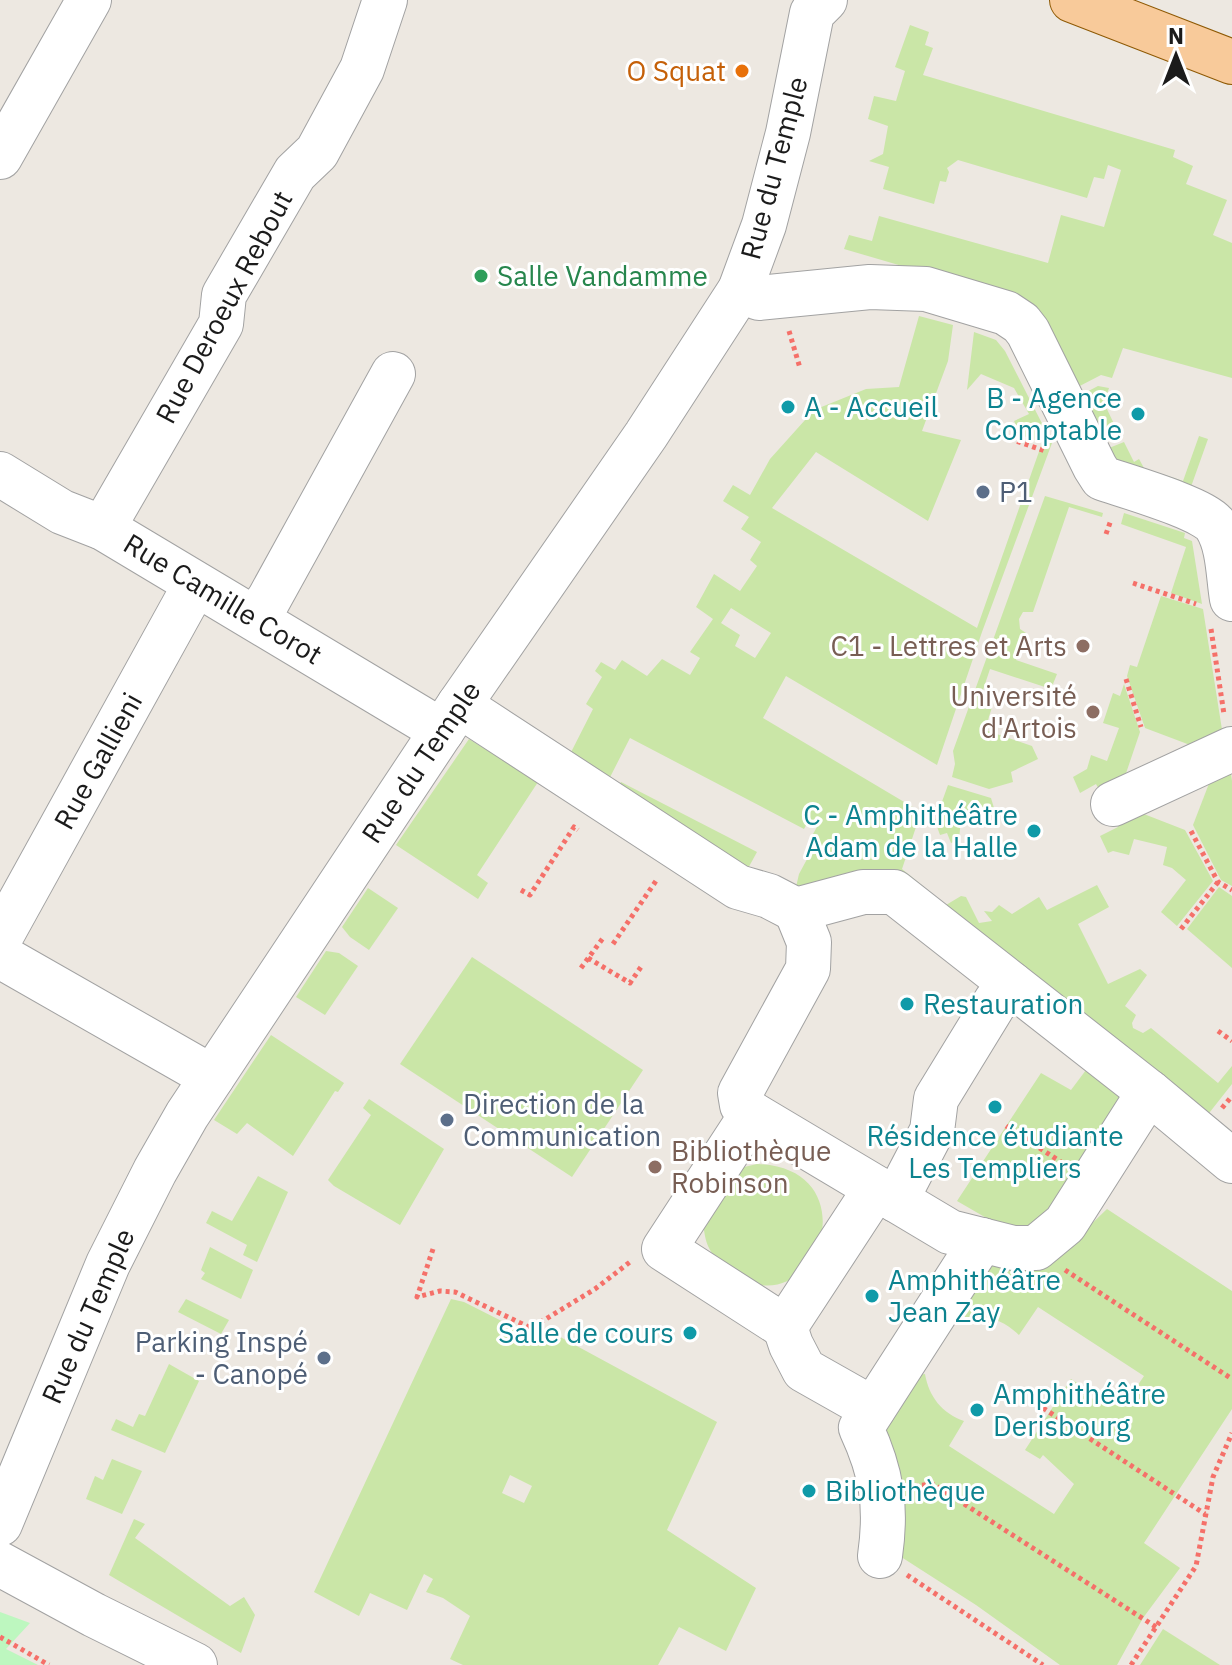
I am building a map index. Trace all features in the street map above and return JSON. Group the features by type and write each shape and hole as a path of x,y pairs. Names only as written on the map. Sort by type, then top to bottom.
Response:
{"main road":[{"path":"1072,0 1132,10 1232,38"},
{"path":"1132,10 1232,62"}],"street":[{"path":"0,157 89,0"},
{"name":"Rue Deroeux Rebout","path":"103,528 221,324 224,295 295,173 317,152 362,69 385,0"},
{"name":"Rue du Temple","path":"0,1524 108,1264 155,1171 212,1077 451,718 646,435 740,290 764,225 788,133 814,4"},
{"path":"740,290 759,298 870,287 926,289 1006,313 1028,332 1102,478"},
{"path":"256,618 393,374"},
{"path":"1058,463 1194,510 1215,523 1224,542 1220,603"},
{"name":"Rue Camille Corot","path":"0,474 62,512 103,528 195,585 451,718 738,887 769,896 796,910"},
{"name":"Rue Gallieni","path":"0,938 195,585"},
{"path":"1113,804 1232,749"},
{"path":"1149,1092 1065,1224 1036,1248 1013,1248 950,1232 752,1114 742,1105 740,1093 808,969 809,942 796,910 863,892 894,892 1149,1092 1232,1161"},
{"path":"0,956 212,1077"},
{"path":"785,1327 932,1131 936,1099 996,1001 1011,984"},
{"path":"752,1114 664,1249 785,1327 804,1370 873,1409"},
{"path":"880,1556 884,1523 881,1485 873,1454 861,1428 982,1240"},
{"path":"0,1564 195,1665"},
{"path":"0,1593 136,1665"},
{"path":"41,1615 94,1615"}],"path":[{"path":"1002,436 1047,451 1058,463"},
{"path":"1133,583 1220,603"},
{"path":"1126,679 1141,727"},
{"path":"521,890 530,895 574,827 586,835"},
{"path":"1191,831 1218,882 1232,890"},
{"path":"613,944 661,874"},
{"path":"1181,929 1218,882"},
{"path":"581,968 603,938"},
{"path":"588,958 630,983 643,964"},
{"path":"1218,1031 1232,1041"},
{"path":"1006,1126 1092,1182"},
{"path":"1036,1248 1052,1262 1232,1379"},
{"path":"433,1249 422,1274 417,1297 440,1291 455,1292 531,1328 595,1289 629,1262 664,1249"},
{"path":"1043,1408 1205,1514"},
{"path":"1131,1665 1196,1566 1213,1477 1232,1433"},
{"path":"881,1485 933,1484 1156,1627"},
{"path":"880,1556 1043,1665"},
{"path":"0,1637 49,1665"}],"green space":[{"path":"910,25 929,32 925,45 933,48 923,75 1175,150 1173,157 1193,166 1186,184 1227,200 1213,235 1232,243 1232,378 1123,348 1112,378 1101,375 1072,390 1008,297 844,249 849,235 872,241 879,216 1048,263 1061,215 1104,227 1121,170 1108,165 1104,179 1094,177 1087,198 958,160 947,168 946,182 940,181 934,204 883,189 889,167 869,161 883,154 888,126 868,119 874,96 896,101 905,71 895,67"},
{"path":"919,316 953,325 948,361 922,431 961,440 928,521 816,452 772,508 977,628 1042,443 1021,435 1014,421 1029,414 1014,388 981,374 967,390 974,332 996,340 1005,351 1052,443 937,765 786,676 763,718 921,812 902,869 946,905 879,876 820,888 796,887 799,874 819,837 813,834 818,825 809,820 804,829 630,738 603,791 564,766 593,709 586,704 602,677 595,671 601,662 615,670 622,660 647,676 662,659 690,675 700,658 690,652 713,619 696,607 714,574 740,591 757,566 750,560 761,542 741,529 749,517 723,501 733,485 750,495 770,459 814,410 866,389 899,387","holes":["731,608 771,633 755,658 735,646 740,635 721,623"]},
{"path":"1098,386 1109,388 1107,394 1112,403 1106,407 1115,426 1095,436 1075,398"},
{"path":"1199,436 1208,439 1187,498 1121,475 1104,450 1124,442 1134,462 1139,459 1144,468 1183,481"},
{"path":"1045,496 1103,513 1102,517 1069,507 1033,612 1023,612 1019,619 1020,629 1026,633 1016,660 1057,674 1051,689 990,669 979,702 992,707 985,730 1032,746 1038,759 1011,772 1013,782 989,789 952,777 955,764 953,751"},
{"path":"1124,513 1185,533 1184,538 1192,541 1202,604 1171,593 1186,547 1121,524"},
{"path":"1161,596 1203,609 1223,736 1198,748 1145,728 1127,676 1130,665 1137,667"},
{"path":"1124,684 1140,732 1121,788 1103,797 1096,784 1080,793 1073,777 1087,769 1091,755 1107,761 1119,728 1103,723 1113,693 1120,696"},
{"path":"469,739 538,782 477,875 488,883 478,899 396,845"},
{"path":"1230,766 1232,886 1221,880 1193,825 1215,768"},
{"path":"621,782 757,852 746,872 617,788"},
{"path":"948,785 991,798 994,808 961,818 959,840 951,843 947,833 940,835 935,821"},
{"path":"1131,809 1185,830 1213,881 1177,926 1161,912 1186,880 1172,868 1163,865 1167,847 1134,839 1129,855 1113,851 1108,853 1100,836 1118,827 1114,817"},
{"path":"1097,885 1109,907 1078,924 1108,984 1140,969 1147,975 1125,1006 1136,1015 1133,1028 1143,1033 1151,1028 1218,1083 1232,1066 1232,1084 1206,1117 946,905 961,896 966,897 979,923 992,921 984,911 992,912 999,905 1012,914 1039,897 1047,910"},
{"path":"1219,887 1232,896 1232,968 1187,929"},
{"path":"368,888 398,908 369,950 350,937 342,927"},
{"path":"326,951 339,953 358,966 325,1015 296,997"},
{"path":"472,957 643,1070 572,1177 400,1064"},
{"path":"271,1035 344,1083 338,1092 335,1091 293,1156 247,1123 237,1134 214,1120"},
{"path":"1092,1062 1125,1087 1124,1106 1038,1230 1002,1227 957,1201 1041,1073 1071,1090"},
{"path":"369,1099 444,1149 400,1225 328,1180 371,1115 363,1108"},
{"path":"757,1164 790,1171 811,1186 821,1208 822,1232 815,1254 800,1273 780,1284 755,1284 744,1278 715,1256 704,1232 703,1222 740,1168"},
{"path":"258,1176 288,1192 257,1262 243,1255 247,1245 206,1223 212,1211 232,1221"},
{"path":"1107,1209 1232,1291 1232,1409 1144,1543 1180,1568 1143,1618 1117,1665 1060,1665 976,1605 895,1553 875,1428 910,1376 925,1374 938,1403 949,1414 964,1421 949,1446 1054,1514 1074,1484 1043,1455 1040,1459 1025,1450 1071,1379 1085,1388 1083,1396 1123,1407 1144,1376 1038,1307 1019,1335 992,1319 977,1317 961,1320 955,1308 994,1252 1052,1262"},
{"path":"210,1247 253,1270 241,1299 201,1279 205,1273 201,1270"},
{"path":"186,1299 229,1320 221,1334 178,1312"},
{"path":"451,1299 464,1302 531,1336 551,1332 717,1422 667,1530 756,1588 726,1651 679,1627 658,1665 463,1665 450,1659 470,1616 443,1598 426,1592 433,1579 424,1574 407,1610 370,1593 359,1616 314,1592","holes":["510,1475 532,1486 524,1503 502,1493"]},
{"path":"169,1364 199,1381 165,1453 111,1430 116,1419 133,1427 139,1414 145,1416"},
{"path":"112,1459 142,1471 122,1514 86,1499 95,1476 103,1480"},
{"path":"134,1519 145,1524 135,1538 230,1606 244,1597 255,1615 241,1653 109,1575"},
{"path":"0,1612 30,1623 6,1649 38,1665 0,1665"},
{"path":"1163,1629 1220,1665 1140,1665"}],"place":[{"name":"O Squat","path":"742,71"},
{"name":"Salle Vandamme","path":"481,276"},
{"name":"A - Accueil","path":"788,407"},
{"name":"B - Agence Comptable","path":"1138,414"},
{"name":"P1","path":"983,492"},
{"name":"C1 - Lettres et Arts","path":"1083,646"},
{"name":"Université d'Artois","path":"1093,712"},
{"name":"C - Amphithéâtre Adam de la Halle","path":"1034,831"},
{"name":"Restauration","path":"907,1004"},
{"name":"Résidence étudiante Les Templiers","path":"995,1107"},
{"name":"Direction de la Communication","path":"447,1120"},
{"name":"Bibliothèque Robinson","path":"655,1167"},
{"name":"Amphithéâtre Jean Zay","path":"872,1296"},
{"name":"Salle de cours","path":"690,1333"},
{"name":"Parking Inspé - Canopé","path":"324,1358"},
{"name":"Amphithéâtre Derisbourg","path":"977,1410"},
{"name":"Bibliothèque","path":"809,1491"}]}
